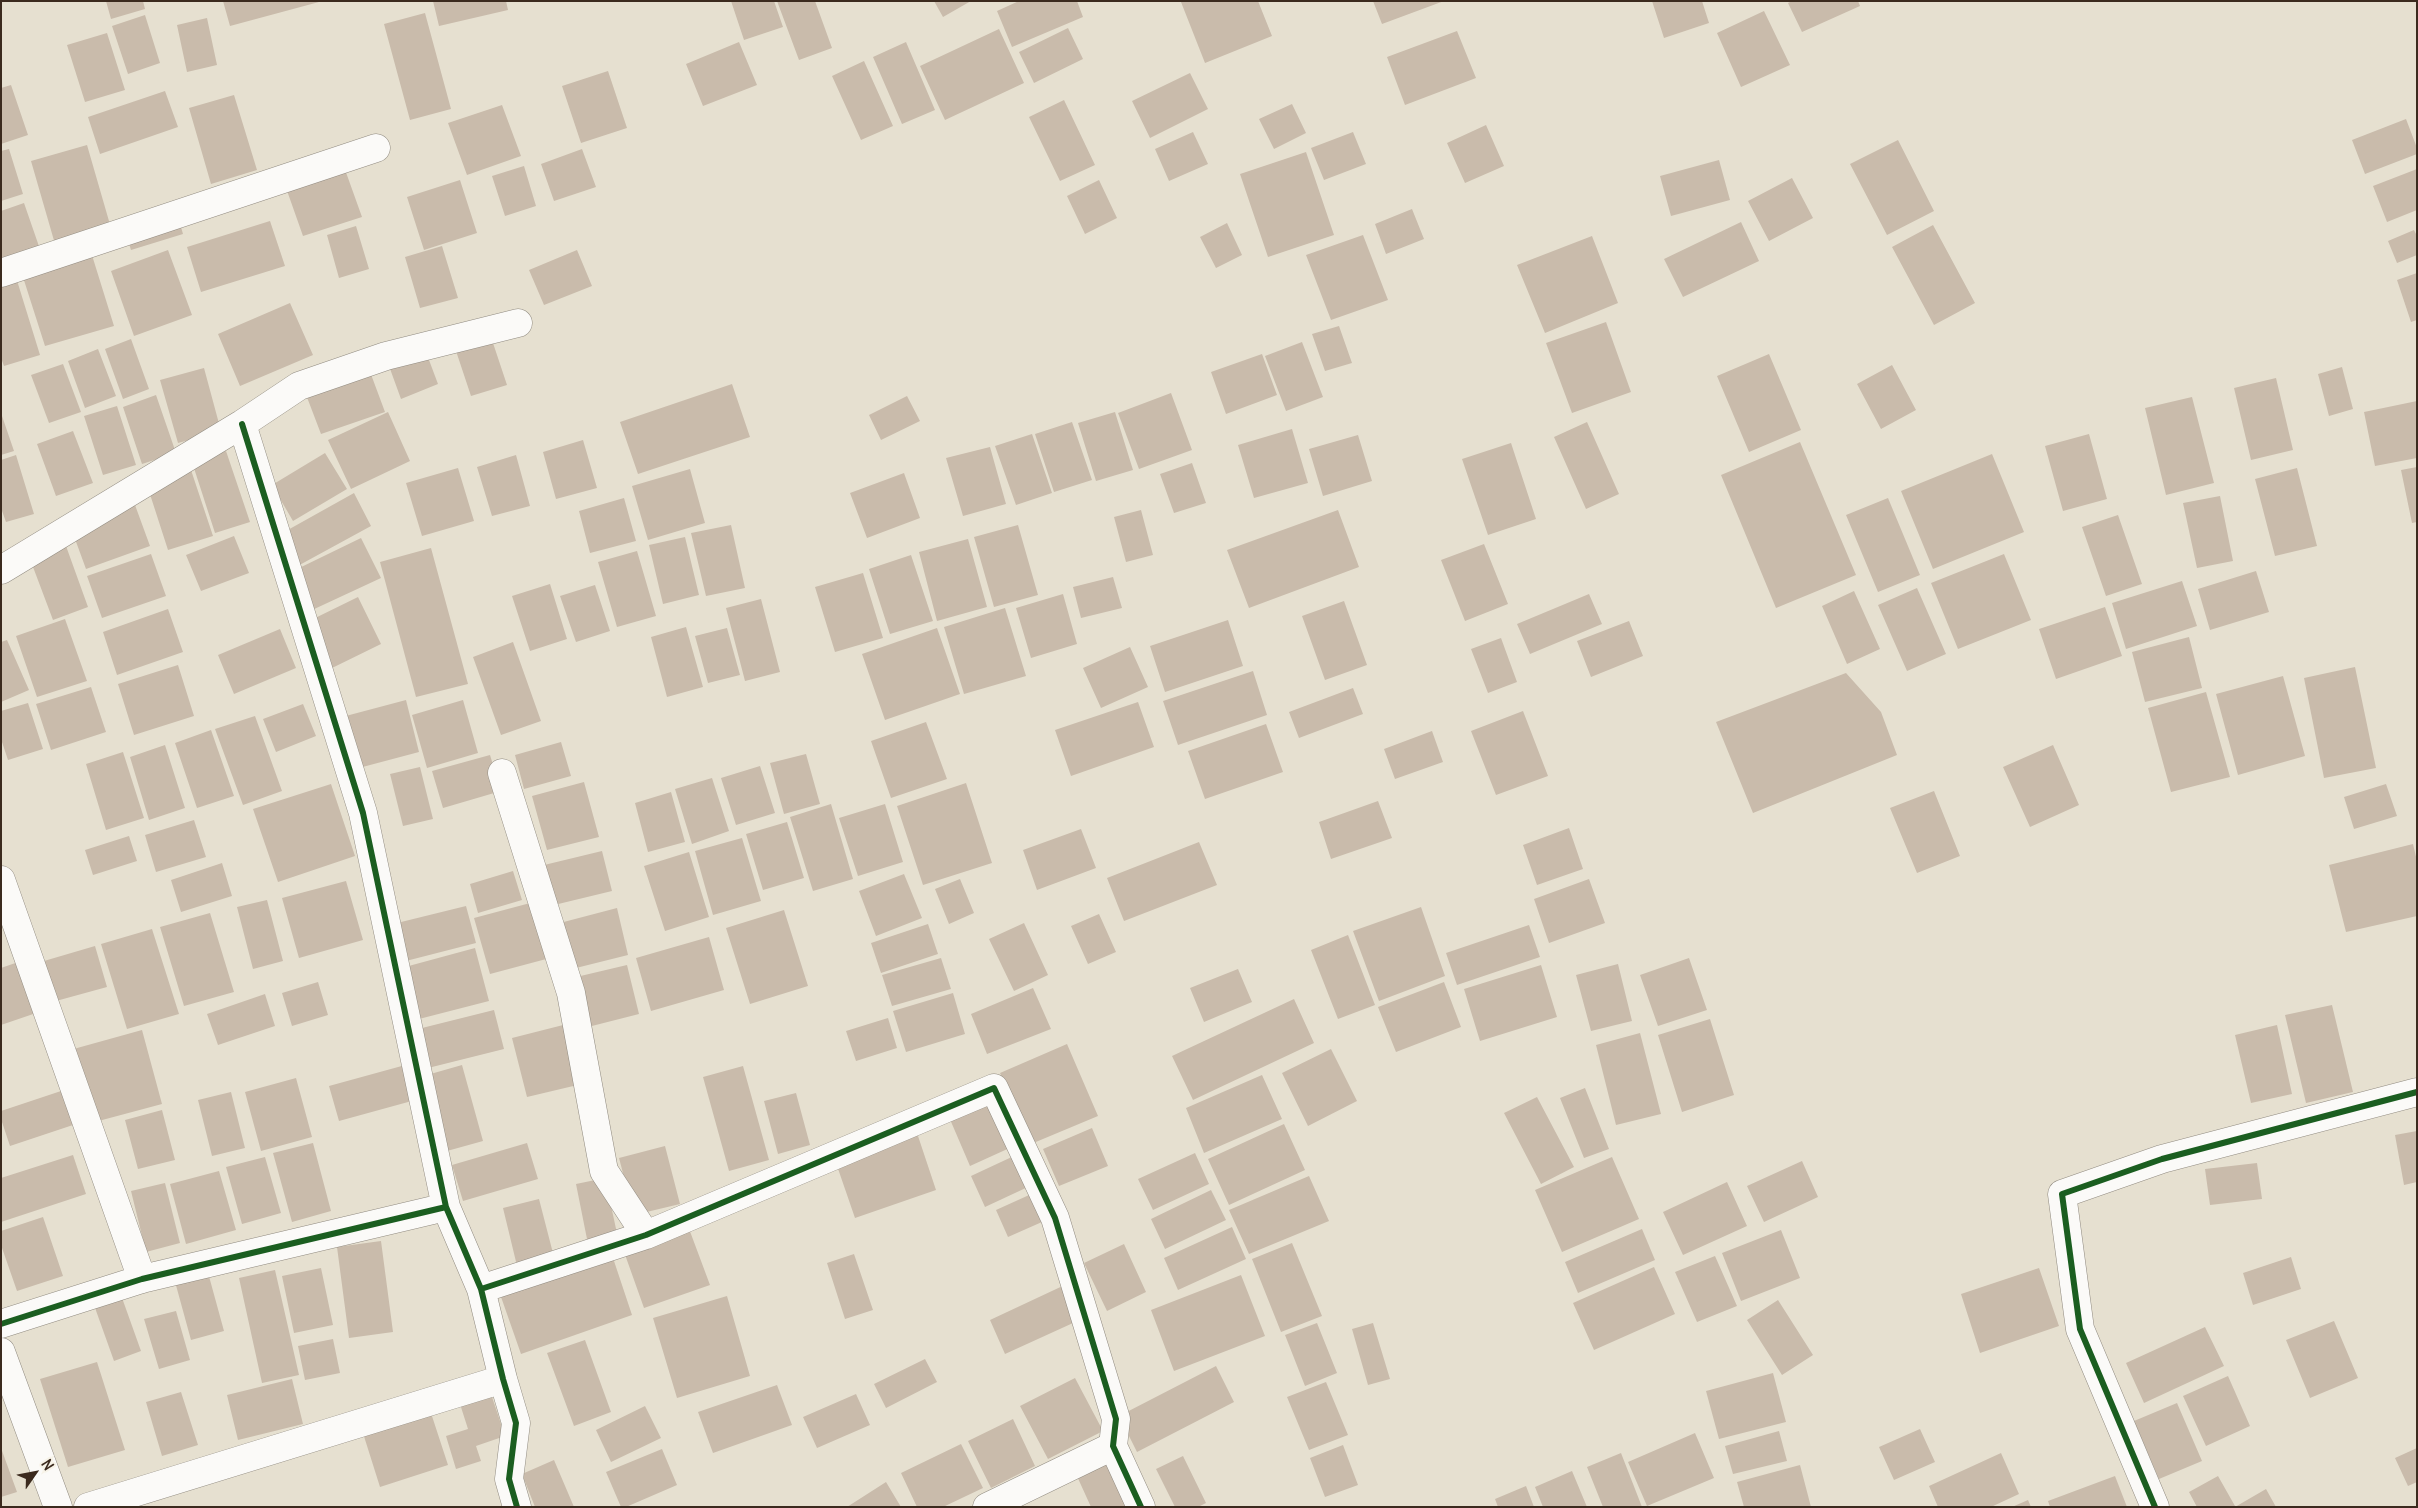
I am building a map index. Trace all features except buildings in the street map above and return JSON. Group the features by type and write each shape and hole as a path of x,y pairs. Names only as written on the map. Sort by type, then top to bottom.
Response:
{"street":[{"path":"1,274 376,148"},
{"path":"1,570 242,424 299,386 386,356 518,323"},
{"path":"242,424 363,812 446,1207 481,1289 502,1379 516,1423 509,1478 517,1507"},
{"path":"502,772 571,993 604,1171 646,1235"},
{"path":"1,880 142,1279"},
{"path":"481,1289 646,1235 994,1088 1056,1218 1116,1419 1113,1446 1141,1507"},
{"path":"2154,1507 2080,1328 2062,1194 2162,1159 2417,1092"},
{"path":"1,1324 142,1279 446,1207"},
{"path":"1,1352 58,1507"},
{"path":"88,1507 502,1379"},
{"path":"987,1507 1113,1446"}],"cycle path":[{"path":"242,424 363,813 446,1207 481,1289 516,1423 509,1479 517,1507"},
{"path":"481,1289 646,1235 994,1088 1055,1218 1116,1419 1113,1446 1141,1507"},
{"path":"2155,1507 2080,1329 2062,1194 2162,1159 2417,1092"},
{"path":"1,1324 142,1279 446,1207"}]}
